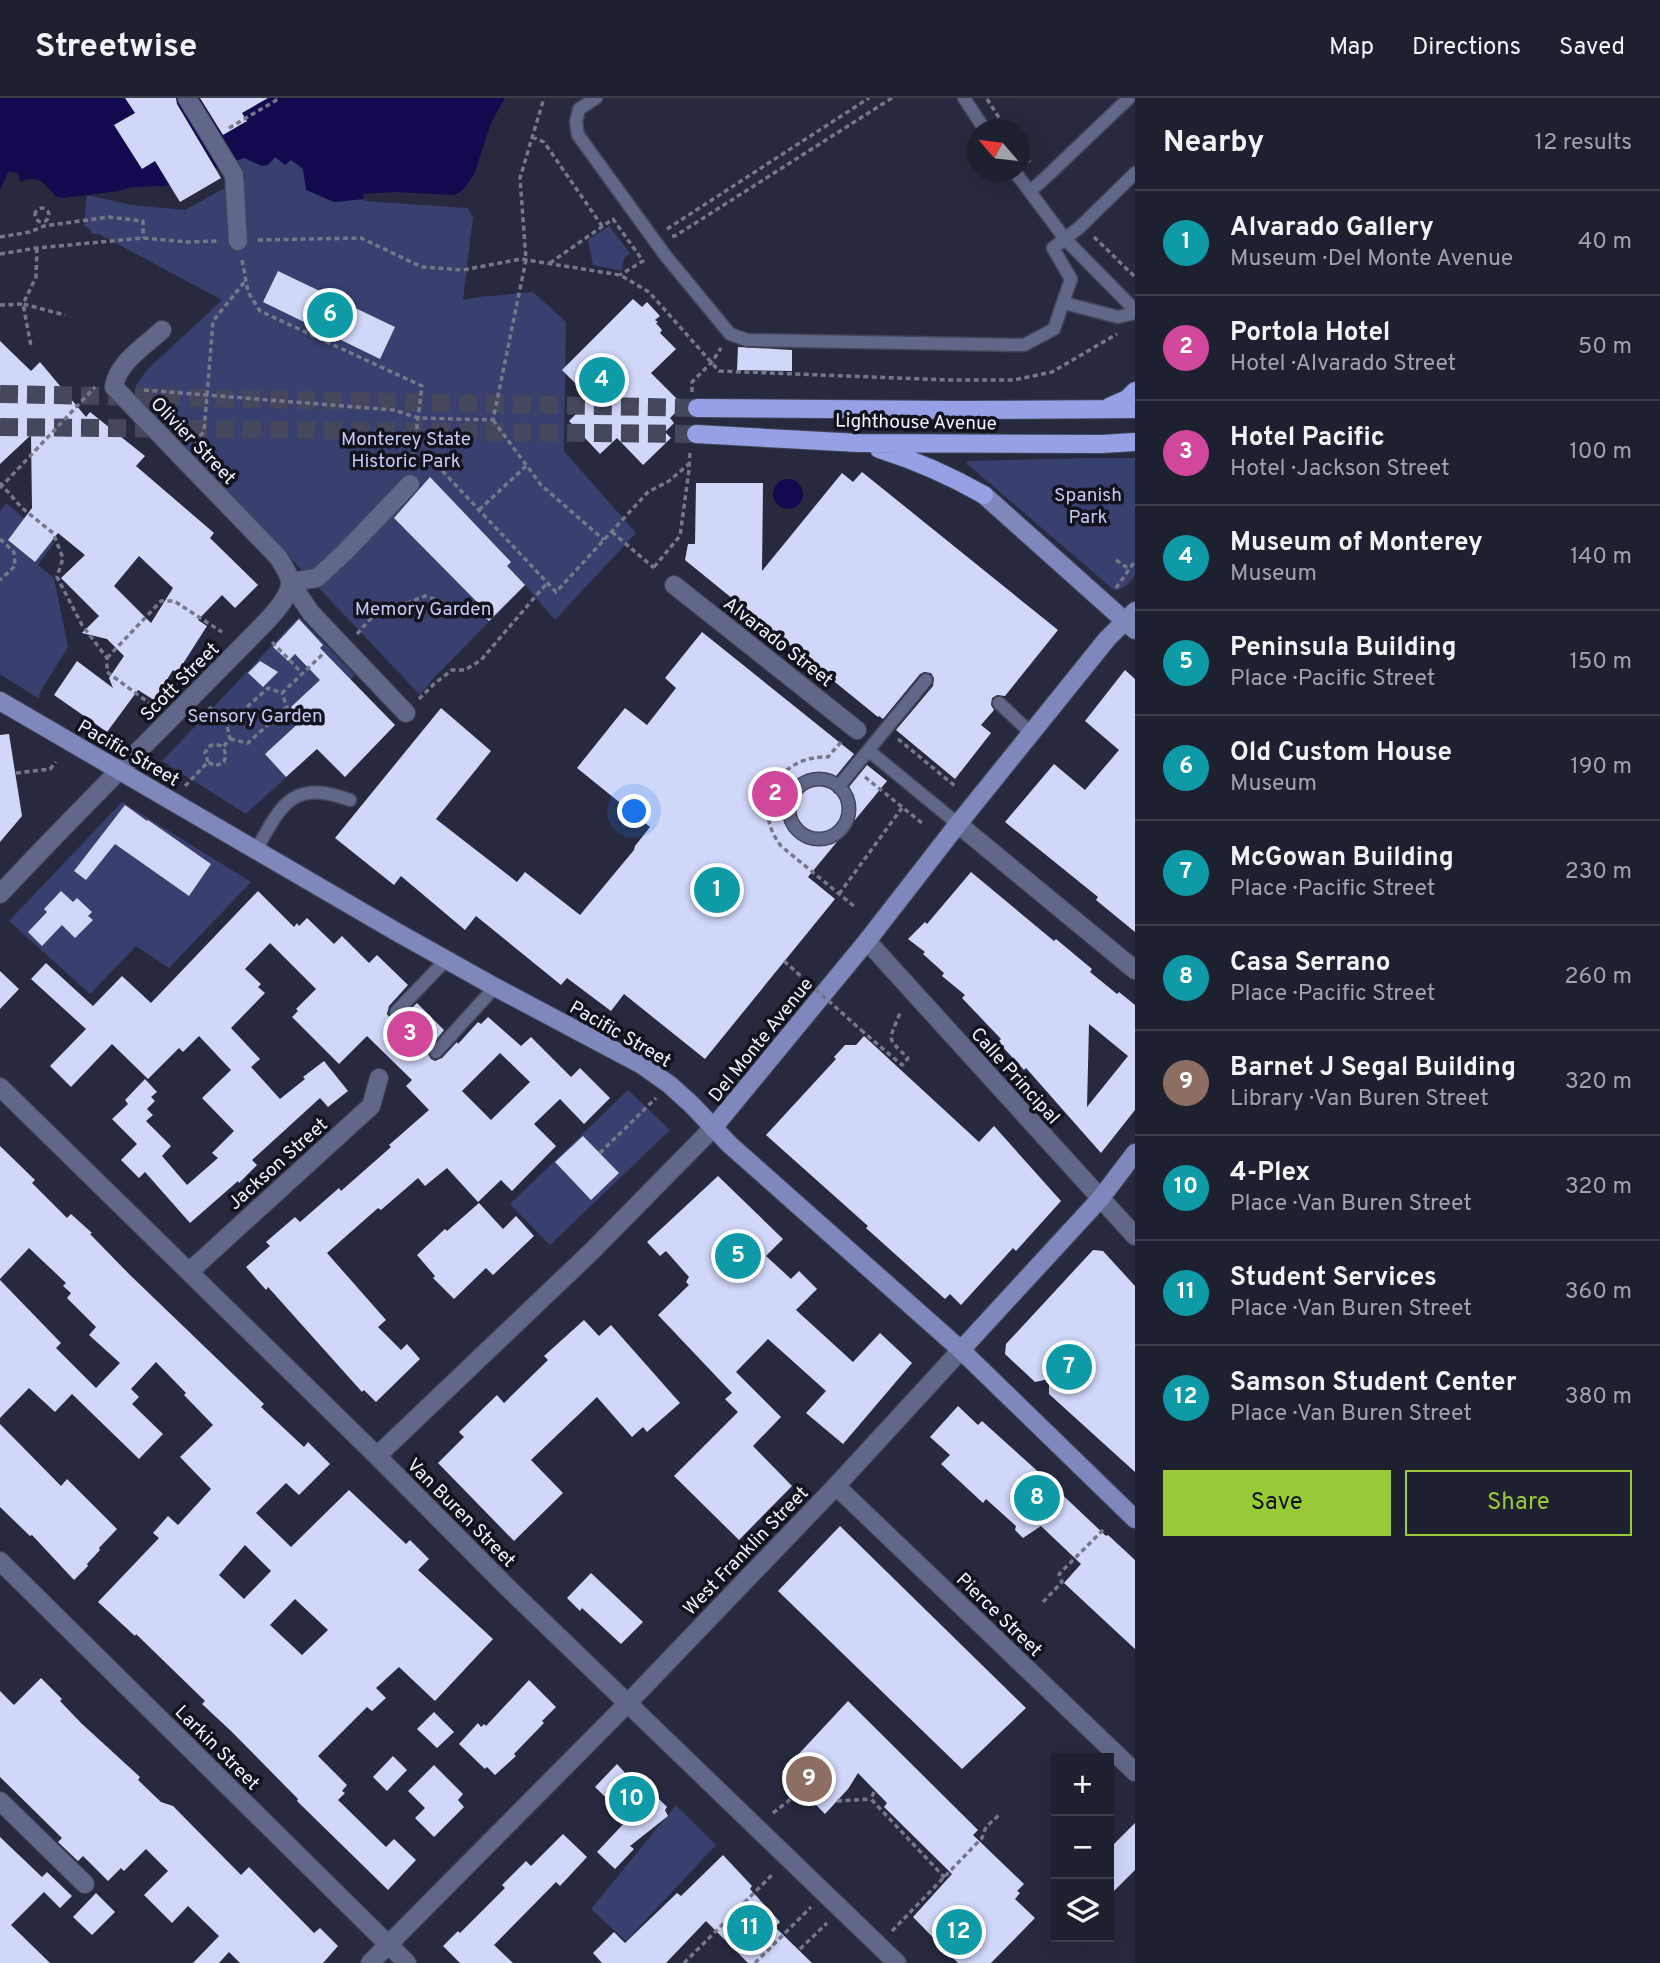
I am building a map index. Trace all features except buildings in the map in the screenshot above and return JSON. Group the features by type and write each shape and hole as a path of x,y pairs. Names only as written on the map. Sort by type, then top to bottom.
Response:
{"main road":[{"path":"1105,409 1127,399 1135,391"},
{"name":"Lighthouse Avenue","path":"697,408 956,411 1135,409"},
{"name":"Lighthouse Avenue","path":"696,434 859,443 1135,442"},
{"path":"859,443 915,460 984,495 1132,621"},
{"name":"Del Monte Avenue","path":"713,1128 867,941 1107,639 1132,621"},
{"name":"Pacific Street","path":"0,701 446,960 642,1065 679,1093 729,1144 961,1350 1135,1519"},
{"name":"West Franklin Street","path":"961,1350 1100,1199 1135,1153"}],"street":[{"path":"187,98 234,174 238,241"},
{"name":"Olivier Street","path":"162,330 122,367 114,387 278,557 290,582 311,613 406,713"},
{"path":"290,582 317,578 410,484"},
{"name":"Scott Street","path":"0,894 270,617 288,592 290,582"},
{"name":"Alvarado Street","path":"674,585 855,729"},
{"path":"958,824 1135,970"},
{"name":"Calle Principal","path":"867,941 1135,1236"},
{"name":"Jackson Street","path":"189,1272 371,1106 379,1078"},
{"name":"Van Buren Street","path":"0,1087 627,1704 897,1963"},
{"name":"Del Monte Avenue","path":"377,1456 592,1251 713,1128"},
{"name":"West Franklin Street","path":"370,1963 627,1704 836,1486 961,1350"},
{"name":"Pierce Street","path":"836,1486 1135,1772"},
{"name":"Larkin Street","path":"0,1561 407,1963"},
{"path":"0,1801 85,1884"}],"lane":[{"path":"596,98 579,109 576,122 578,135 654,242 730,334 747,340 1024,345 1054,329 1064,303 1071,279 1053,248 1066,240 1135,173"},
{"path":"964,98 978,119"},
{"path":"1030,191 1129,98"},
{"path":"1023,182 1066,240 1135,311 1118,317 1064,303"},
{"path":"839,786 926,680"},
{"path":"999,703 1031,733"},
{"path":"869,751 958,824"},
{"path":"822,778 839,786 849,803 849,813 846,823 839,831 823,839 805,836 797,831 788,806 795,789 812,779 822,778"},
{"path":"256,850 279,812 292,798 310,791 350,800"},
{"path":"396,1012 446,960"},
{"path":"436,1052 495,987"}],"path":[{"path":"212,138 280,98"},
{"path":"544,98 520,178 526,260 493,420 541,485 604,540"},
{"path":"869,98 667,228 667,235 675,236 892,98"},
{"path":"986,98 1000,119"},
{"path":"532,136 544,142 602,226"},
{"path":"0,237 30,232 44,224 109,217 143,221 143,237"},
{"path":"0,254 143,237 187,243 361,238 422,267 463,270 526,260 620,275 643,261 613,219 550,263"},
{"path":"1090,233 1135,277"},
{"path":"238,241 248,292 260,311 422,386 410,484"},
{"path":"32,345 23,304 36,276 37,248"},
{"path":"180,455 204,432 213,321 247,279"},
{"path":"0,305 23,304 65,315"},
{"path":"96,386 1,485 22,508 53,533 62,558 57,577 82,625 107,658 107,672 152,705"},
{"path":"139,392 141,389 394,410 418,418 493,420"},
{"path":"413,457 433,461 556,593 648,492 669,481 690,463"},
{"path":"479,510 526,465"},
{"path":"612,531 654,568 680,536 686,490"},
{"path":"0,539 14,552 15,566 0,580"},
{"path":"1116,560 1129,569"},
{"path":"1115,590 1135,561"},
{"path":"434,684 452,670 465,670 481,660 547,583"},
{"path":"372,617 425,596 454,606 465,603"},
{"path":"107,658 161,601 174,601 222,632"},
{"path":"271,641 302,673"},
{"path":"282,692 328,648"},
{"path":"227,724 268,688 282,692"},
{"path":"230,739 248,743 287,707 282,692"},
{"path":"209,706 227,724 230,739"},
{"path":"855,729 828,758 815,757 797,762 782,774 769,794 766,811 774,837 781,846 855,907"},
{"path":"887,729 955,786"},
{"path":"223,747 230,739"},
{"path":"214,744 223,747 226,755 224,762 215,766 208,762 205,753 208,747 214,744"},
{"path":"16,773 50,769 56,762"},
{"path":"193,776 208,762"},
{"path":"854,768 923,824"},
{"path":"839,894 903,807"},
{"path":"784,961 902,1065 908,1058 891,1044 890,1038 900,1013"},
{"path":"600,1153 647,1108"},
{"path":"1043,1602 1062,1582 1059,1574 1105,1528"},
{"path":"871,1799 874,1792"},
{"path":"773,1814 796,1795"},
{"path":"837,1801 871,1799"},
{"path":"871,1799 945,1878"},
{"path":"879,1945 982,1838 986,1827 1000,1814"},
{"path":"684,1963 774,1874"},
{"path":"755,1963 826,1894"},
{"path":"800,1949 842,1910"}],"green space":[{"name":"Monterey State Historic Park","path":"420,126 473,217 463,300 533,292 566,322 564,451 636,533 555,620 525,585 420,695 137,396 136,385 147,370 222,300 99,234 92,234 91,230 84,226 87,195 131,205 185,210 245,177 224,135"},
{"path":"609,226 630,253 624,258 622,271 593,265 588,240"},
{"name":"Spanish Park","path":"1135,458 1135,575 1126,586 1118,590 1114,590 966,463"},
{"path":"6,503 54,543 38,565 54,578 68,647 40,692 39,699 0,674 0,511"},
{"name":"Sensory Garden","path":"299,617 355,675 287,739 306,759 246,814 162,761"},
{"path":"122,802 251,882 169,968 136,946 90,994 9,921"},
{"path":"628,1090 670,1130 550,1245 510,1204"},
{"path":"676,1805 716,1845 626,1941 591,1909"}],"shaded area":[{"path":"0,98 525,98 485,193 418,201 365,199 334,202 306,190 303,169 291,160 285,165 275,157 268,165 262,166 244,158 165,186 132,187 64,198 56,197 36,180 21,182 18,174 9,171 0,189"},
{"path":"788,479 799,483 803,494 799,505 788,509 777,505 773,494 777,483"}],"pier":[{"path":"505,98 528,98 503,165 487,196 465,208 365,201 363,194 396,192 454,195 463,190 474,175 491,123"}],"tunnel":[{"path":"0,394 697,408"},
{"path":"0,427 696,434"}],"place":[{"name":"Old Custom House","path":"330,315"},
{"name":"Museum of Monterey","path":"602,380"},
{"name":"Portola Hotel","path":"775,794"},
{"name":"Alvarado Gallery","path":"717,890"},
{"name":"Hotel Pacific","path":"410,1034"},
{"name":"Peninsula Building","path":"738,1256"},
{"name":"McGowan Building","path":"1069,1367"},
{"name":"Casa Serrano","path":"1037,1498"},
{"name":"Barnet J Segal Building","path":"809,1779"},
{"name":"4-Plex","path":"632,1799"},
{"name":"Student Services","path":"750,1928"},
{"name":"Samson Student Center","path":"959,1932"}],"park label":[{"name":"Memory Garden","path":"423,608"}]}
